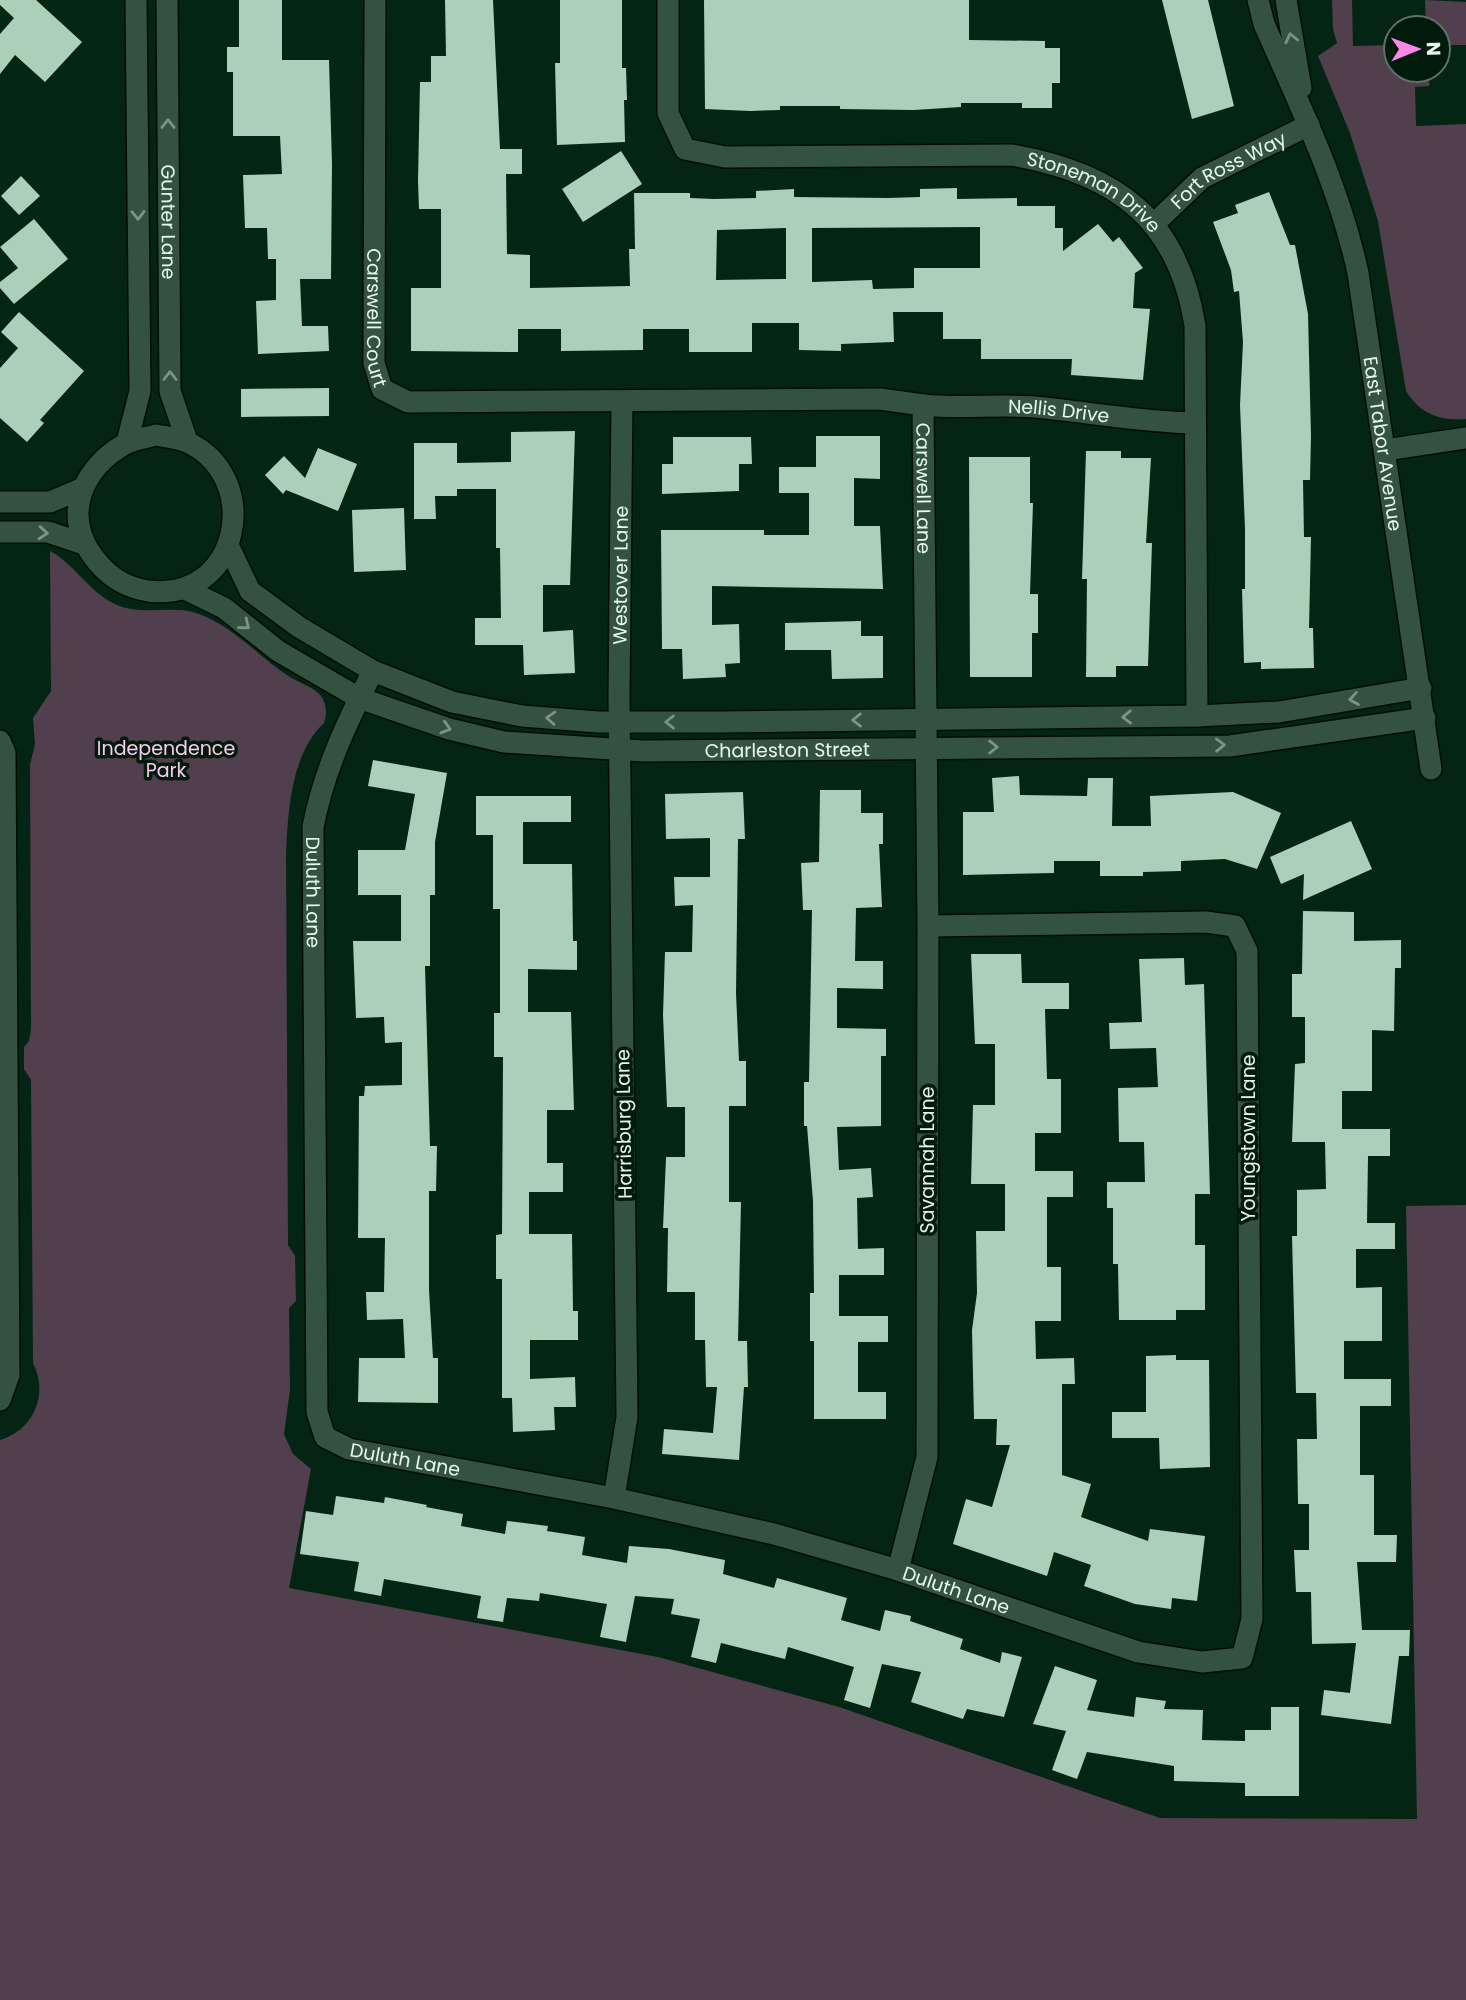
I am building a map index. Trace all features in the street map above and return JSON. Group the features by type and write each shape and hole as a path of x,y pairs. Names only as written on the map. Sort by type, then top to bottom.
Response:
{"street":[{"name":"Gunter Lane","path":"127,442 140,391 136,0"},
{"name":"Gunter Lane","path":"167,0 170,391 187,441"},
{"name":"Stoneman Drive","path":"668,0 668,113 685,149 725,157 1013,155 1057,163 1098,180 1133,204 1154,224 1176,260 1189,289 1195,326 1197,716"},
{"name":"East Tabor Avenue","path":"1258,0 1264,24 1309,125 1346,221 1358,273 1431,769"},
{"name":"East Tabor Avenue","path":"1286,0 1309,125"},
{"name":"Carswell Court","path":"375,3 373,363 382,389 408,402 622,401"},
{"name":"Fort Ross Way","path":"1154,224 1202,178 1309,125"},
{"name":"Carswell Lane","path":"622,401 880,399 923,405 925,748"},
{"name":"Westover Lane","path":"620,750 622,401"},
{"name":"Nellis Drive","path":"923,405 953,409 1032,407 1159,423 1195,423"},
{"path":"156,435 187,441 213,460 230,488 233,518 229,547 212,571 187,590 160,592 130,588 103,571 84,544 78,516 81,489 101,461 127,442 156,435"},
{"path":"1385,450 1466,438"},
{"path":"0,502 50,502 81,489"},
{"path":"0,532 48,532 84,544"},
{"name":"Charleston Street","path":"229,547 250,591 299,627 373,671 452,702 522,716 620,722 1197,716 1279,712 1421,688"},
{"name":"Charleston Street","path":"187,590 224,608 278,651 359,698 449,729 504,742 620,750 1230,746 1425,718"},
{"name":"Duluth Lane","path":"373,671 333,753 313,827 317,1412 325,1437 349,1449 614,1498 774,1534 898,1570 1138,1653 1202,1662 1242,1658"},
{"path":"0,741 5,753 9,1375 0,1401"},
{"name":"Savannah Lane","path":"898,1570 926,1457 928,926 925,748"},
{"name":"Harrisburg Lane","path":"614,1498 627,1418 620,750"},
{"name":"Youngstown Lane","path":"928,926 1206,922 1236,926 1247,951 1252,1619 1242,1658"}],"green space":[{"path":"1332,0 1352,0 1353,46 1382,45 1382,84 1429,84 1415,87 1416,126 1466,124 1466,419 1448,419 1432,414 1418,405 1406,391 1378,221 1350,133 1318,56 1337,43 1333,29"},
{"path":"1425,0 1466,2 1466,45 1452,45 1452,14 1426,14"},
{"name":"Independence Park","path":"50,551 98,593 117,605 137,610 186,611 209,618 279,669 315,691 321,696 326,707 324,723 304,750 293,784 286,854 288,1245 295,1256 296,1301 289,1308 290,1390 284,1434 293,1454 311,1469 289,1588 658,1657 839,1707 1160,1818 1417,1819 1406,1206 1466,1205 1466,2000 0,2000 0,1440 22,1428 30,1419 39,1398 38,1375 33,1363 31,1080 24,1069 24,1047 29,1041 31,1029 30,765 35,744 33,718 51,691"}],"building":[{"path":"0,0 36,0 82,42 45,82 15,55 0,74 0,34 14,18 0,5"},
{"path":"239,0 282,0 282,60 329,60 331,279 300,279 302,326 328,326 329,351 258,354 256,301 276,300 276,259 268,259 267,228 245,228 243,175 282,174 280,136 233,136 233,72 227,72 227,47 239,47"},
{"path":"445,0 493,0 500,149 522,149 522,174 506,174 507,254 530,255 530,288 630,286 629,249 635,249 634,193 690,193 690,198 714,199 756,198 756,191 794,189 794,197 888,198 920,197 920,189 957,188 957,199 1017,198 1017,206 1055,206 1055,228 1063,228 1063,251 1098,224 1113,242 1119,237 1143,268 1135,273 1133,308 1150,309 1143,380 1071,375 1072,359 981,359 981,339 943,339 943,312 893,312 894,342 841,344 841,351 799,350 799,323 752,323 752,352 689,352 689,329 643,329 643,350 561,351 561,329 518,329 518,352 411,351 411,288 441,288 441,209 419,209 420,82 431,82 431,56 446,56","holes":["980,227 980,268 914,268 914,288 873,289 872,280 812,282 812,228","786,228 786,279 716,280 717,230"]},
{"path":"560,0 622,0 622,68 626,68 627,100 624,100 625,142 557,145 555,63 560,63"},
{"path":"704,0 969,0 969,40 1045,41 1045,48 1060,48 1060,83 1052,83 1052,108 1022,108 1022,103 961,103 961,107 914,110 840,109 840,106 780,106 780,110 750,111 705,109"},
{"path":"1162,0 1208,0 1234,106 1192,119"},
{"path":"621,151 642,184 583,222 562,189"},
{"path":"21,176 40,196 19,215 1,196"},
{"path":"1269,192 1290,245 1295,245 1308,314 1310,480 1303,480 1304,537 1311,537 1309,628 1313,628 1314,668 1261,669 1261,662 1244,663 1242,589 1245,589 1245,529 1240,405 1243,342 1239,291 1234,292 1231,270 1213,222 1238,213 1235,205"},
{"path":"34,219 68,259 14,304 0,288 0,282 18,268 0,247"},
{"path":"19,312 84,371 40,420 44,423 27,442 0,418 0,368 18,348 1,332"},
{"path":"329,388 329,416 241,417 241,389"},
{"path":"575,431 570,585 543,585 543,632 573,630 575,673 524,675 523,645 475,645 475,618 501,618 500,548 496,548 496,489 457,489 457,496 435,496 436,519 414,519 414,443 457,443 457,463 511,462 511,432"},
{"path":"816,436 880,436 880,479 854,478 854,526 880,526 883,589 712,586 712,625 739,624 740,663 725,664 726,677 683,679 682,649 662,649 661,530 764,530 764,535 809,535 809,493 779,493 779,467 816,467"},
{"path":"673,437 751,437 752,464 739,464 739,491 662,494 662,464 673,464"},
{"path":"318,448 357,464 338,511 286,490 283,494 265,475 284,456 305,478"},
{"path":"1086,451 1121,451 1121,458 1151,458 1146,543 1152,543 1148,666 1116,666 1116,677 1086,677 1087,579 1082,579"},
{"path":"969,457 1030,457 1030,503 1033,503 1030,594 1038,594 1038,633 1032,633 1032,677 970,677"},
{"path":"404,508 406,570 354,572 352,510"},
{"path":"861,621 861,636 883,636 883,678 832,679 831,650 785,650 785,623"},
{"path":"373,760 447,773 435,842 435,895 430,895 430,966 425,966 430,1146 437,1146 436,1191 429,1191 429,1290 433,1358 438,1358 438,1403 358,1402 359,1358 405,1358 403,1319 367,1320 366,1292 384,1292 385,1238 358,1238 359,1096 364,1096 365,1086 402,1085 402,1042 385,1043 384,1017 356,1018 353,941 401,941 401,895 358,895 358,850 405,850 415,794 368,786"},
{"path":"1019,776 1020,795 1087,796 1088,778 1113,778 1112,826 1151,826 1150,796 1233,792 1281,813 1257,869 1225,859 1181,861 1181,871 1143,872 1143,876 1100,876 1100,861 1054,861 1054,873 963,875 963,812 994,812 992,778"},
{"path":"820,790 861,790 861,813 883,813 883,844 879,844 882,907 856,908 855,961 883,961 883,989 837,988 837,1028 886,1029 886,1056 881,1056 881,1126 837,1127 839,1170 871,1168 873,1197 857,1198 858,1249 884,1248 884,1275 839,1275 839,1316 888,1316 888,1342 858,1342 858,1392 886,1392 886,1419 814,1419 814,1341 810,1341 810,1293 814,1293 813,1201 807,1126 804,1126 804,1082 809,1082 812,910 803,910 801,863 819,862"},
{"path":"743,792 745,839 738,839 736,993 739,1061 746,1061 746,1106 729,1106 729,1202 741,1202 738,1341 747,1341 748,1387 744,1387 739,1460 662,1454 664,1429 713,1433 717,1387 706,1387 705,1340 695,1340 695,1292 667,1292 668,1228 663,1228 666,1157 685,1157 685,1107 667,1107 663,1015 665,952 692,952 693,905 675,906 674,877 710,877 710,838 666,839 665,794"},
{"path":"476,796 571,796 571,822 523,822 523,864 572,864 573,941 577,941 577,970 528,969 528,1012 571,1012 574,1110 547,1110 547,1163 563,1163 563,1192 529,1192 529,1234 572,1234 573,1311 578,1311 578,1340 530,1340 530,1379 575,1377 576,1407 554,1407 555,1430 513,1432 512,1398 502,1398 502,1279 496,1279 496,1235 502,1234 503,1057 494,1057 494,1013 500,1013 500,909 493,909 493,835 476,835"},
{"path":"1351,821 1372,869 1303,900 1304,874 1281,884 1270,857"},
{"path":"1303,911 1354,912 1354,941 1401,940 1401,968 1395,968 1394,1031 1372,1030 1372,1091 1342,1091 1342,1129 1390,1129 1390,1156 1368,1156 1367,1223 1395,1223 1395,1249 1356,1249 1356,1288 1382,1287 1382,1341 1344,1341 1344,1379 1391,1379 1391,1406 1360,1406 1360,1475 1374,1475 1374,1535 1397,1535 1396,1562 1357,1562 1362,1630 1410,1630 1409,1656 1399,1656 1391,1724 1321,1715 1324,1690 1350,1693 1356,1643 1312,1644 1311,1592 1296,1592 1294,1550 1309,1550 1309,1504 1298,1504 1297,1439 1317,1439 1316,1393 1296,1393 1292,1236 1297,1236 1297,1190 1326,1189 1325,1142 1292,1142 1295,1064 1305,1063 1305,1017 1292,1017 1292,974 1302,974"},
{"path":"971,954 1021,954 1022,983 1069,983 1069,1009 1045,1009 1047,1079 1061,1079 1061,1133 1035,1133 1035,1171 1073,1171 1073,1197 1047,1197 1047,1267 1061,1267 1061,1321 1035,1321 1036,1359 1074,1358 1075,1384 1062,1384 1062,1475 1091,1484 1081,1517 1148,1541 1150,1529 1205,1536 1197,1601 1172,1598 1171,1609 1135,1604 1084,1586 1091,1565 1054,1552 1047,1576 953,1544 966,1499 992,1507 1010,1445 996,1445 997,1419 974,1419 972,1330 977,1293 976,1231 1005,1231 1005,1184 971,1184 973,1105 995,1105 995,1044 975,1044"},
{"path":"1184,958 1185,985 1204,984 1210,1194 1195,1194 1195,1245 1205,1245 1205,1310 1176,1310 1176,1320 1119,1320 1118,1264 1113,1264 1113,1208 1107,1208 1107,1182 1145,1182 1144,1142 1119,1142 1118,1088 1158,1087 1156,1048 1110,1049 1109,1023 1142,1022 1139,959"},
{"path":"1176,1355 1176,1360 1209,1360 1210,1467 1160,1469 1159,1438 1112,1438 1112,1412 1146,1412 1146,1356"},
{"path":"336,1496 384,1503 385,1497 427,1505 426,1507 463,1514 461,1526 505,1534 507,1521 548,1526 547,1531 585,1537 582,1555 627,1563 629,1546 669,1549 725,1560 723,1574 774,1588 777,1578 847,1598 841,1620 880,1631 885,1610 911,1616 910,1621 963,1639 960,1649 1000,1663 1002,1652 1022,1657 1004,1717 967,1709 963,1719 911,1702 921,1672 882,1664 870,1708 844,1700 854,1667 788,1647 785,1659 721,1643 716,1663 691,1657 700,1619 671,1614 674,1599 635,1596 626,1642 600,1637 607,1604 540,1593 539,1601 507,1598 503,1622 477,1618 481,1596 384,1579 381,1596 354,1591 359,1562 300,1554 306,1511 333,1515"},
{"path":"1055,1666 1097,1680 1087,1710 1134,1717 1136,1697 1166,1701 1164,1709 1203,1710 1202,1740 1245,1741 1245,1730 1271,1730 1271,1707 1299,1707 1299,1796 1245,1796 1245,1783 1174,1781 1174,1766 1087,1752 1077,1779 1052,1770 1066,1731 1033,1724"}]}
